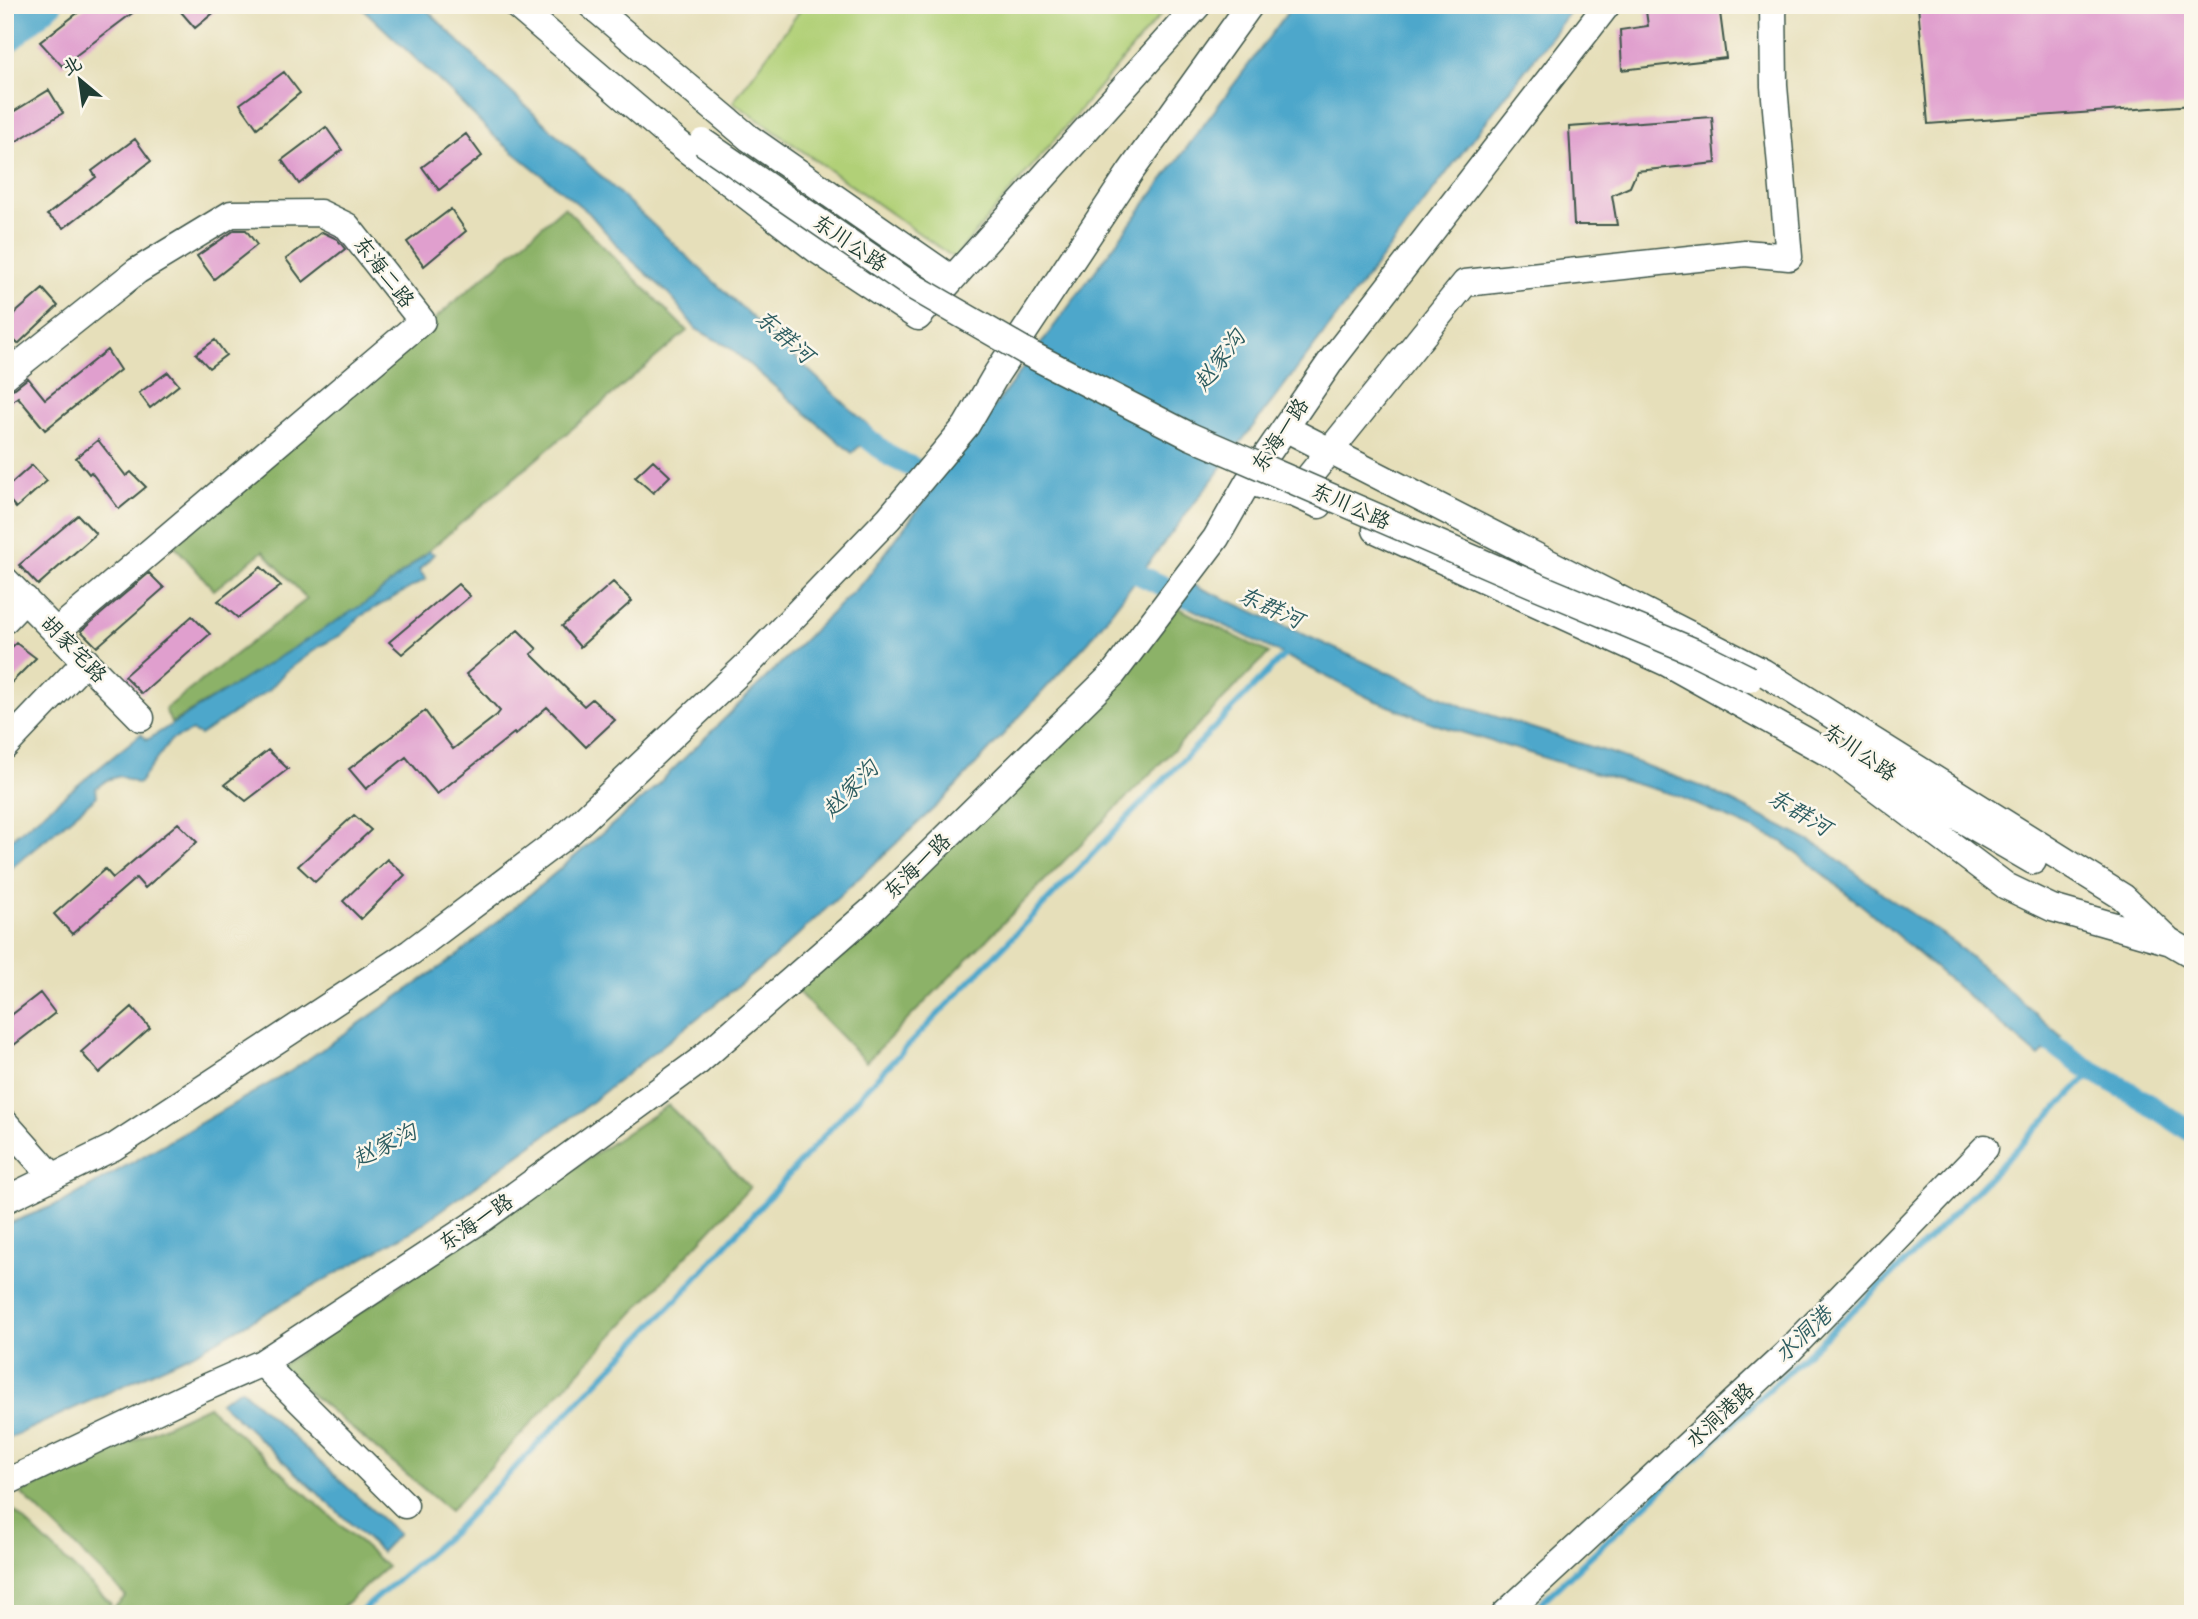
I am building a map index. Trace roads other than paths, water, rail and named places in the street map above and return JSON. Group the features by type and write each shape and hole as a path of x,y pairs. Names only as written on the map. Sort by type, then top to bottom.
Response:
{"street":[{"path":"516,5 695,156 817,250 918,317 1198,5"},
{"name":"东川公路","path":"542,5 663,112 703,142 914,287 1030,354 1190,436 1695,652 1749,679 1779,695 1937,805 2182,949"},
{"path":"591,5 749,138 952,279"},
{"path":"5,1200 114,1147 411,952 570,832 748,664 889,518 966,426 997,373 1131,171 1250,5"},
{"name":"东海一路","path":"5,1483 262,1363 485,1217 698,1062 871,911 1113,674 1216,538 1248,482 1331,360 1606,5"},
{"path":"1295,494 1465,283 1745,253 1789,257 1774,86 1773,5"},
{"name":"东海二路","path":"5,376 137,271 231,214 320,213 347,226 422,321 57,631"},
{"path":"1285,428 1763,672 2123,897 2182,949"},
{"path":"1248,482 1295,494 1667,663 1835,758 2006,886 2052,908 2182,949"},
{"name":"胡家宅路","path":"5,580 141,718"},
{"path":"5,620 25,599"},
{"path":"5,746 86,660"},
{"path":"5,1123 53,1177"},
{"name":"水洞港路","path":"1505,1614 1784,1354 1985,1148"},
{"path":"262,1363 405,1505"}],"water":[{"path":"5,5 55,5 5,46"},
{"path":"359,5 422,5 498,80 875,432 852,453 729,347 696,329 669,294 625,254 589,213 496,138"},
{"name":"赵家沟","path":"1293,5 1575,5 1089,641 945,798 772,959 585,1107 414,1230 192,1354 5,1440 5,1225 63,1202 291,1071 458,955 644,798 866,579"},
{"path":"429,551 434,554 419,570 426,579 361,616 341,635 320,646 284,673 269,690 200,735 192,731 171,740 138,784 120,776 107,780 96,788 97,796 5,873 5,844 141,734 147,740 373,598"},
{"path":"1192,584 1462,706 1614,754 1708,789 1823,848 1890,899 1951,940 2061,1036 2039,1057 1870,912 1783,842 1675,795 1438,725 1371,699 1176,601"},
{"path":"241,1389 398,1534 381,1552 220,1402"}],"waterway":[{"path":"5,46 52,5"},
{"name":"东群河","path":"846,421 891,457 939,480"},
{"name":"东群河","path":"1114,563 1189,598"},
{"path":"358,1614 453,1532 679,1297 867,1088 1290,649"},
{"name":"东群河","path":"2030,1028 2080,1064 2132,1093 2193,1133"},
{"name":"水洞港","path":"1529,1614 1918,1250 2093,1071"}]}
